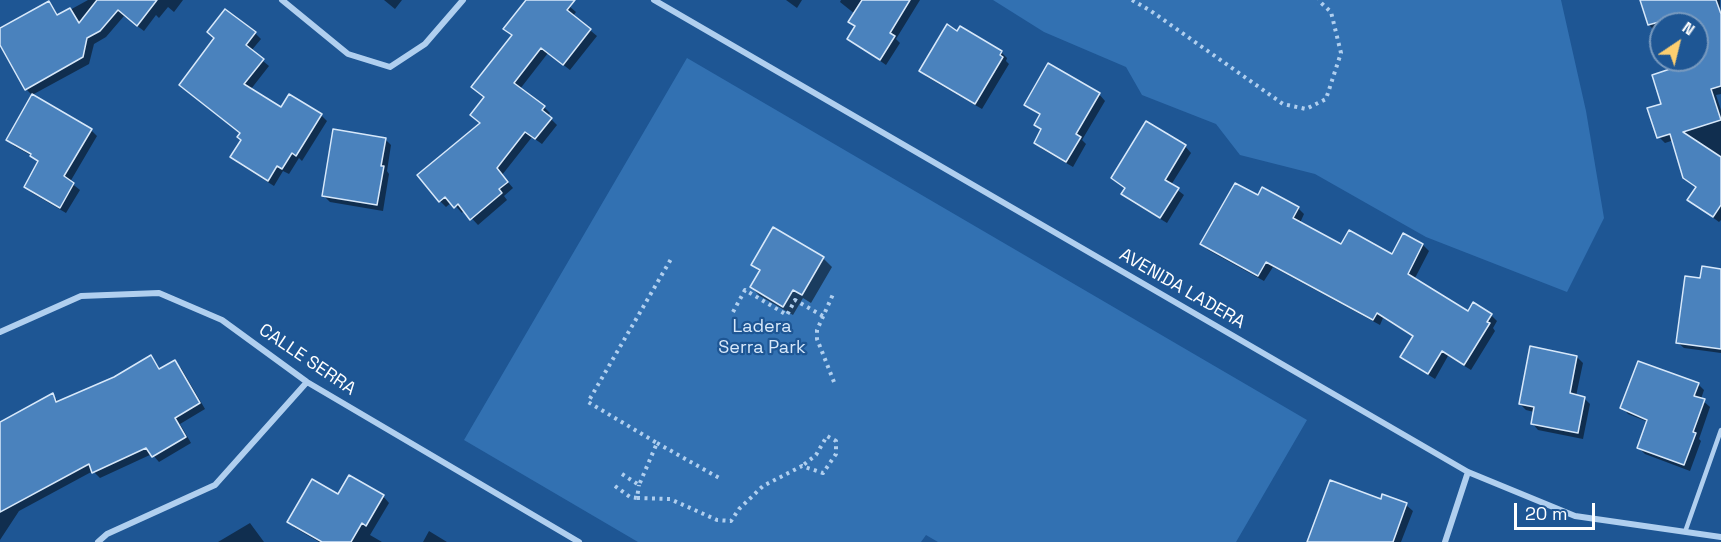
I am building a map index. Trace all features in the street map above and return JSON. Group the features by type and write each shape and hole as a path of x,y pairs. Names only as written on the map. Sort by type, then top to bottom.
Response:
{"street":[{"path":"282,0 348,54 390,67 425,44 463,0"},
{"name":"AVENIDA LADERA","path":"654,0 1468,472 1575,516 1721,537"},
{"name":"CALLE SERRA","path":"0,332 81,296 159,293 222,320 307,382 579,542"},
{"path":"98,542 107,534 215,485 307,382"},
{"path":"1445,542 1468,472"}],"lane":[{"path":"1684,532 1721,430"}],"path":[{"path":"1132,0 1283,104 1306,109 1326,99 1341,53 1331,12 1318,0"},
{"path":"671,259 588,402 721,479"},
{"path":"733,312 745,290 787,315 795,300 823,316"},
{"path":"834,292 817,330 817,339 834,382"},
{"path":"615,486 630,497 670,499 717,520 731,521 739,509 763,486 802,466 816,455 827,436 836,441 836,454 823,473 802,466"},
{"path":"637,498 639,485 657,443"},
{"path":"622,474 639,485"}],"green space":[{"path":"993,0 1561,0 1586,111 1604,218 1567,292 1426,237 1315,174 1240,155 1216,124 1142,95 1126,67 1044,32"},
{"name":"Ladera Serra Park","path":"687,58 1307,420 1236,542 938,542 926,535 921,542 638,542 464,440"}],"building":[{"path":"97,0 157,0 137,26 118,10 100,31 87,38 83,57 25,90 0,45 0,28 49,1 57,15 70,8 79,23"},
{"path":"526,0 575,0 567,10 591,29 563,65 541,48 514,83 545,106 542,110 552,118 535,139 525,132 497,168 508,182 499,189 502,193 470,220 458,204 454,208 445,197 439,202 417,175 480,123 470,115 484,97 471,87 512,35 503,29"},
{"path":"862,0 910,0 890,33 895,36 880,60 847,39 855,26 848,22"},
{"path":"1640,0 1716,0 1721,14 1721,86 1711,89 1721,120 1683,132 1721,157 1721,205 1713,217 1687,200 1696,187 1683,178 1670,134 1657,138 1647,108 1661,104 1652,75 1661,72 1709,72 1709,12 1649,12 1648,25"},
{"path":"225,9 256,32 246,45 264,59 244,84 281,107 289,94 322,114 296,156 292,153 282,169 277,166 268,181 230,157 241,140 237,137 240,133 179,85 214,38 207,32"},
{"path":"947,24 957,31 960,26 1002,51 1000,55 1003,57 975,104 919,71"},
{"path":"1048,63 1100,93 1076,134 1081,137 1066,162 1034,143 1041,129 1034,125 1040,114 1024,105"},
{"path":"32,94 92,129 64,176 74,183 60,208 24,187 38,161 30,156 31,154 6,140"},
{"path":"1146,121 1186,145 1165,180 1179,188 1160,218 1121,194 1125,188 1111,178"},
{"path":"333,129 386,138 377,205 322,196"},
{"path":"1235,183 1258,195 1262,187 1299,207 1293,218 1341,244 1349,230 1392,254 1403,233 1423,244 1408,274 1468,311 1473,302 1492,314 1487,322 1490,323 1464,365 1442,351 1428,374 1400,357 1413,336 1377,313 1373,320 1266,262 1258,276 1200,244"},
{"path":"773,227 824,257 802,295 793,290 783,307 750,287 760,270 751,265"},
{"path":"1702,266 1721,269 1721,349 1676,343 1685,276 1700,278"},
{"path":"1530,346 1577,356 1570,393 1585,397 1578,433 1531,424 1534,407 1519,404"},
{"path":"151,355 159,369 175,360 200,403 175,418 186,437 152,457 146,448 92,473 89,464 0,512 0,422 53,393 56,402 114,377"},
{"path":"1638,361 1699,383 1694,396 1705,399 1684,465 1637,448 1647,420 1620,408"},
{"path":"349,475 384,495 366,526 362,523 351,542 322,542 287,522 312,479 338,494"},
{"path":"1330,480 1381,499 1382,494 1407,503 1393,542 1307,542"}]}
